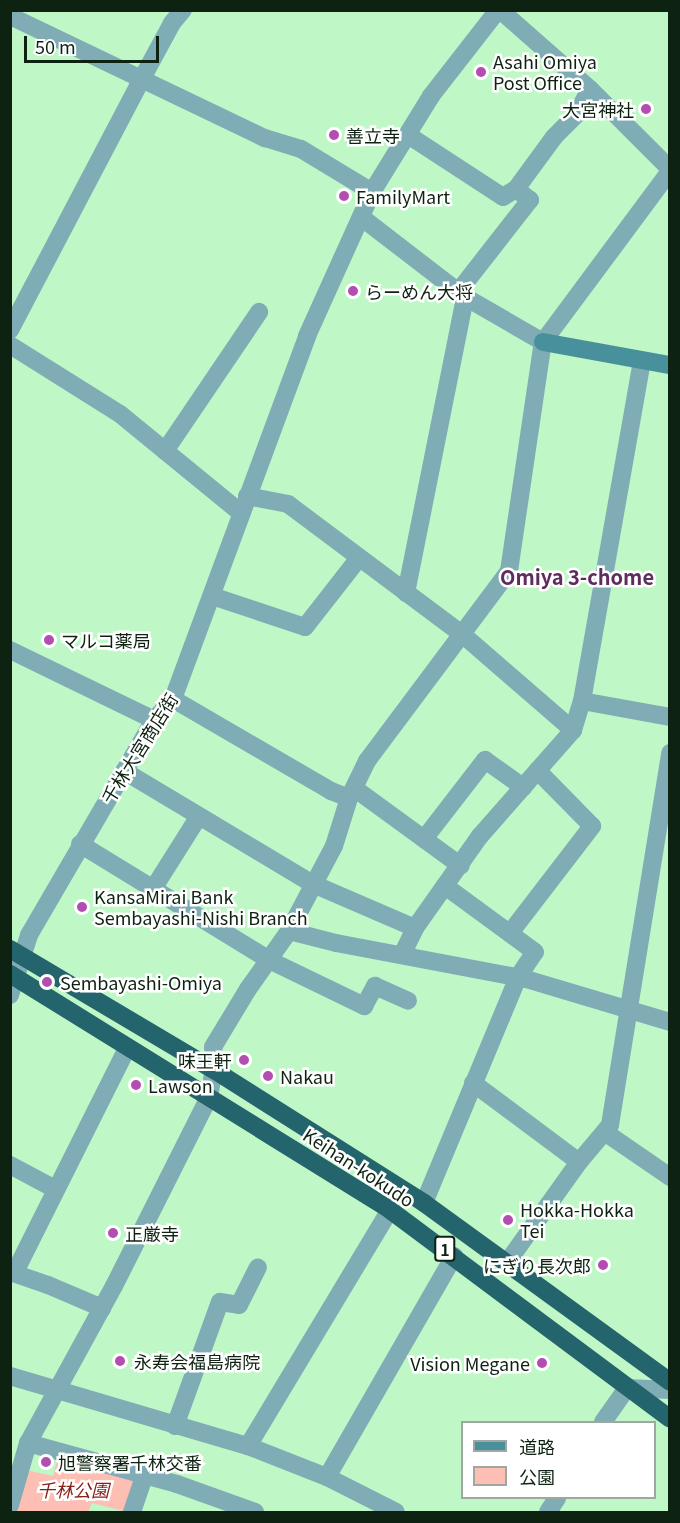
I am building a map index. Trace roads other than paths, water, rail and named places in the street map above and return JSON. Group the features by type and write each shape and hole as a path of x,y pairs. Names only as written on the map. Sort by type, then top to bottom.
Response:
{"highway":[{"name":"Keihan-kokudo","path":"17,952 214,1070 424,1203 669,1382"},
{"name":"Keihan-kokudo","path":"12,982 209,1097 390,1210 669,1419"}],"street":[{"path":"10,330 172,22 183,10"},
{"path":"10,1505 21,1445 102,1308 209,1097 214,1070 213,1047 289,931 334,846 352,793 367,761 509,571 543,342 669,170 590,88 499,10"},
{"name":"千林大宮商店街","path":"12,982 17,952 154,720 173,699 307,336 372,192 431,96 499,10"},
{"path":"10,16 265,138 301,149 372,192"},
{"path":"408,135 503,197 516,189 554,137 577,114 590,88"},
{"path":"406,593 462,294 530,200 516,189"},
{"path":"361,217 462,294 543,342 669,365"},
{"path":"165,451 259,312"},
{"path":"10,345 120,414 165,451 244,504 288,504 462,634 573,730"},
{"path":"402,955 415,928 480,836 573,730 582,702 642,360"},
{"path":"212,596 305,627 359,558"},
{"path":"10,650 154,720"},
{"path":"173,699 331,791 352,793 424,839 461,866"},
{"path":"582,702 669,717"},
{"path":"506,1264 579,1162 606,1133 610,1125 669,753"},
{"path":"424,839 485,760 523,787"},
{"path":"510,933 592,826 537,770"},
{"path":"124,771 313,884 415,928"},
{"path":"153,889 199,816"},
{"path":"80,844 268,960 364,1006 375,986 408,1001"},
{"path":"424,1203 518,977 536,952 446,886"},
{"path":"289,931 518,977 629,1008 669,1022"},
{"path":"102,1308 13,1272 55,1188 86,1133 127,1048"},
{"path":"473,1083 579,1162"},
{"path":"606,1133 669,1178"},
{"path":"10,1165 55,1188"},
{"path":"248,1446 390,1210"},
{"path":"327,1477 454,1256"},
{"path":"175,1426 220,1302 239,1305 258,1267"},
{"path":"10,1376 248,1446 327,1477 396,1512"},
{"path":"604,1421 627,1388 669,1390"},
{"path":"21,1445 146,1474 255,1512"},
{"path":"132,1512 146,1474"},
{"path":"548,1512 556,1499"}],"place":[{"name":"Asahi Omiya Post Office","path":"481,72"},
{"name":"大宮神社","path":"646,109"},
{"name":"善立寺","path":"334,135"},
{"name":"FamilyMart","path":"344,196"},
{"name":"らーめん大将","path":"353,291"},
{"name":"マルコ薬局","path":"49,640"},
{"name":"KansaMirai Bank Sembayashi-Nishi Branch","path":"82,907"},
{"name":"Sembayashi-Omiya","path":"47,982"},
{"name":"味王軒","path":"244,1060"},
{"name":"Nakau","path":"268,1076"},
{"name":"Lawson","path":"136,1085"},
{"name":"Hokka-Hokka Tei","path":"508,1220"},
{"name":"正厳寺","path":"113,1233"},
{"name":"にぎり長次郎","path":"603,1265"},
{"name":"永寿会福島病院","path":"120,1361"},
{"name":"Vision Megane","path":"542,1363"},
{"name":"旭警察署千林交番","path":"46,1462"}],"district":[{"name":"Omiya 3-chome","path":"577,576"}],"park label":[{"name":"千林公園","path":"73,1489"}]}
